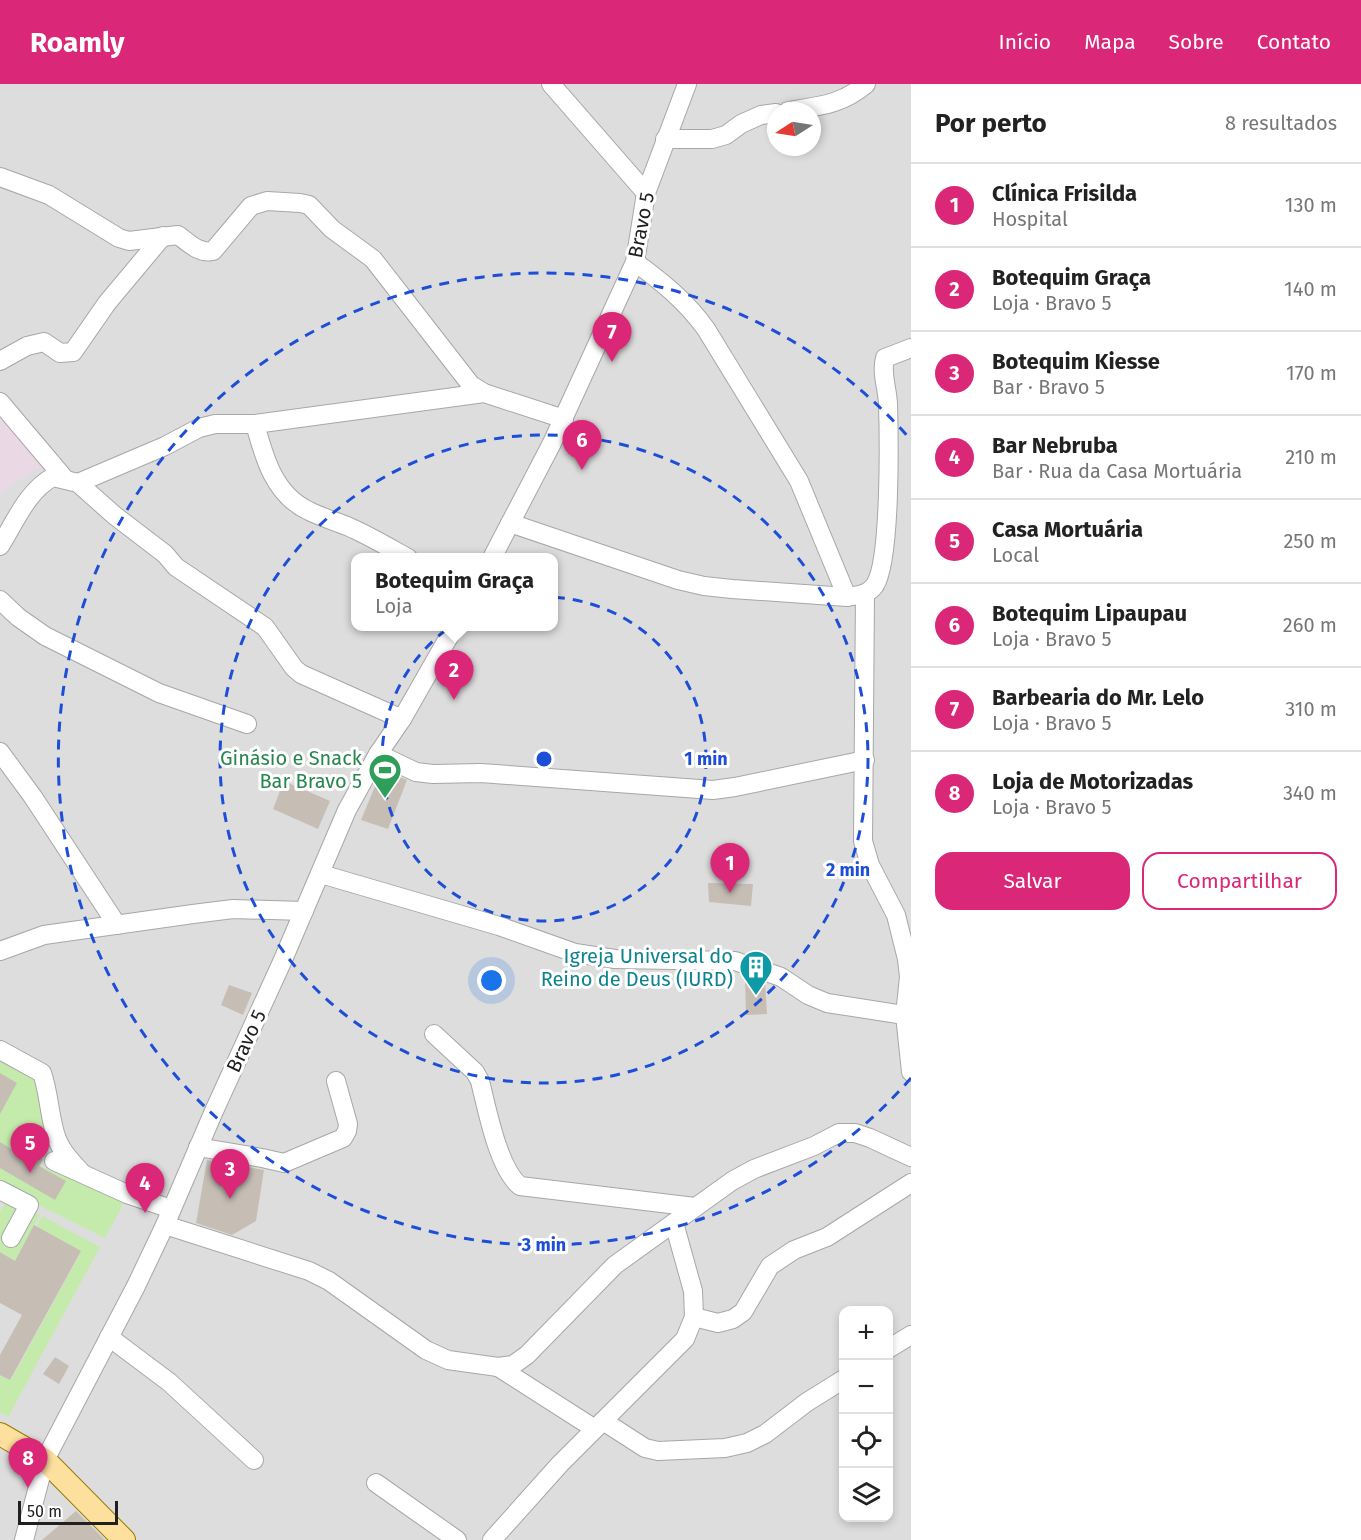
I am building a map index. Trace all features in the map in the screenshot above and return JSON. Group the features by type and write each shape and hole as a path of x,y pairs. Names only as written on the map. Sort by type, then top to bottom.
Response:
{"main road":[{"path":"0,1434 45,1460 124,1540"}],"street":[{"path":"551,84 646,193"},
{"name":"Bravo 5","path":"495,553 564,419 635,262 646,193 687,84"},
{"path":"821,106 846,99 866,84"},
{"path":"665,139 712,139 726,135 741,124 767,114"},
{"path":"0,177 50,195 119,238 129,241 178,235 206,253 213,251 251,206 259,202 300,203 309,206 332,230 373,259 471,385 483,393 564,419"},
{"path":"0,361 35,342 44,342 60,353 73,352 107,303 163,236"},
{"path":"635,262 673,291 693,311 706,329 799,481 856,596 865,760 863,841 865,854 896,915 904,948 909,977 911,1072"},
{"path":"510,524 678,580 704,586 856,596 875,585 882,563 886,521 888,434 887,391 883,369 885,358 911,348"},
{"path":"0,546 42,482 53,477 71,481 165,446 199,428 215,424 255,424 483,393"},
{"path":"0,402 71,481 165,554 176,567 265,627 294,668 301,674 402,719"},
{"path":"255,424 264,459 273,477 290,497 306,510 350,527 399,553"},
{"path":"0,600 18,617 45,636 159,693 247,724"},
{"name":"Bravo 5","path":"24,1540 45,1460 168,1217 321,874 347,810 452,631"},
{"path":"0,752 33,797 117,925"},
{"path":"378,754 416,772 433,774 480,773 713,790 865,760"},
{"path":"321,874 499,926 575,953 615,959 735,961 781,977 808,995 827,1003 908,1015"},
{"path":"0,951 44,935 233,909 304,911"},
{"path":"434,1034 475,1072 480,1081 504,1166 511,1179 520,1186 695,1207"},
{"path":"0,1050 42,1073 55,1135 65,1154 81,1172"},
{"path":"198,1148 284,1163 343,1138 348,1124 336,1081"},
{"path":"54,1161 127,1194 168,1217 309,1271 329,1281 426,1350 448,1360 498,1367 513,1365 527,1355 615,1265 732,1180 814,1146 839,1133 862,1135 911,1157"},
{"path":"694,1317 718,1323 733,1319 743,1312 770,1266 794,1250 826,1237 911,1183"},
{"path":"0,1190 29,1205 11,1238"},
{"path":"492,1540 560,1464 685,1339 694,1317 693,1291 674,1223"},
{"path":"893,1347 911,1335"},
{"path":"109,1337 169,1382 255,1460"},
{"path":"498,1367 599,1425 645,1448 658,1451 725,1448 747,1443 765,1434 839,1381"},
{"path":"376,1483 458,1540"}],"shaded area":[{"path":"0,84 911,84 911,1540 0,1540"},
{"path":"0,416 41,466 0,493"}],"green space":[{"path":"0,1057 37,1079 48,1150 40,1166 126,1199 105,1238 0,1186"},
{"path":"8,1198 40,1215 15,1261 0,1252 0,1212"},
{"path":"42,1216 100,1247 8,1417 0,1412 0,1375 11,1380 81,1252 37,1227"}],"building":[{"name":"Ginásio e Snack Bar Bravo 5","path":"381,772 407,780 388,829 361,820"},
{"path":"284,781 330,801 318,829 273,809"},
{"path":"708,883 753,884 751,906 709,902"},
{"name":"Igreja Universal do Reino de Deus (IURD)","path":"745,977 765,983 767,1014 746,1015"},
{"path":"229,985 252,993 243,1015 221,1005"},
{"path":"0,1073 17,1083 0,1114"},
{"path":"0,1142 26,1158 30,1151 43,1159 39,1166 66,1181 55,1200 0,1168"},
{"path":"207,1160 264,1170 256,1221 232,1235 196,1223"},
{"path":"34,1225 81,1251 10,1380 0,1375 0,1355 22,1315 0,1303 0,1252 15,1261"},
{"path":"55,1357 69,1366 59,1384 43,1374"},
{"path":"76,1511 105,1540 42,1540"}],"place":[{"name":"Barbearia do Mr. Lelo","path":"612,362"},
{"name":"Botequim Lipaupau","path":"582,470"},
{"name":"Botequim Graça","path":"454,700"},
{"name":"Ginásio e Snack Bar Bravo 5","path":"385,799"},
{"name":"Clínica Frisilda","path":"730,893"},
{"name":"Igreja Universal do Reino de Deus (IURD)","path":"756,996"},
{"name":"Casa Mortuária","path":"30,1173"},
{"name":"Botequim Kiesse","path":"230,1199"},
{"name":"Bar Nebruba","path":"145,1213"},
{"name":"Loja de Motorizadas","path":"28,1488"}]}
